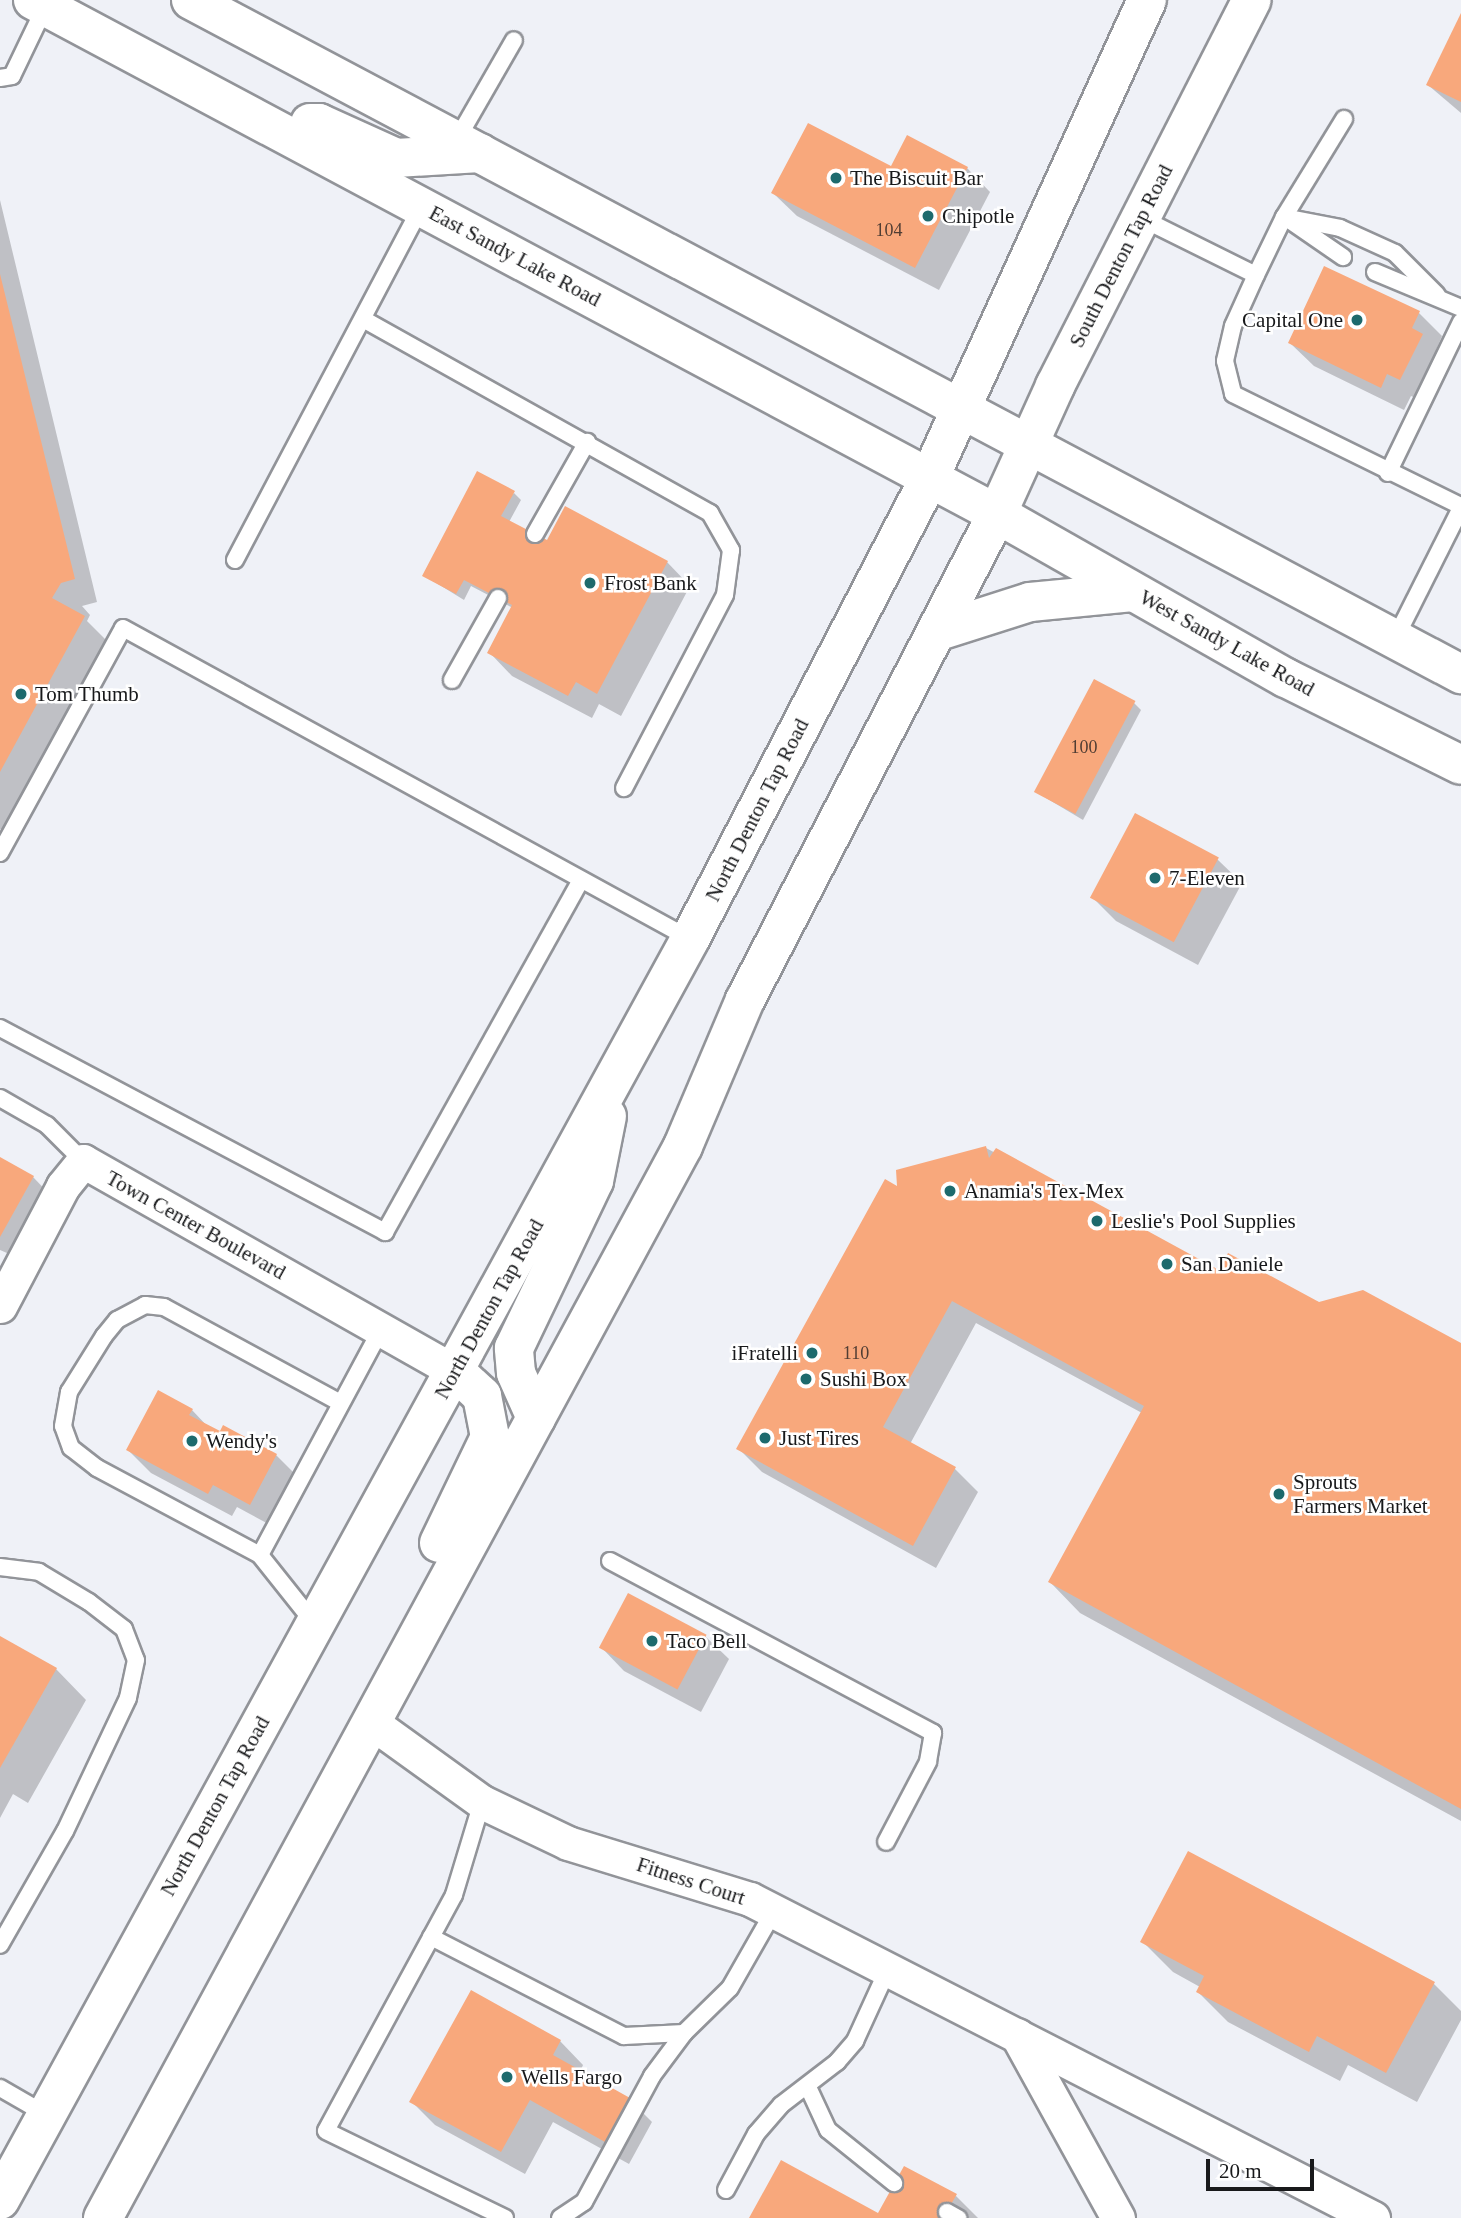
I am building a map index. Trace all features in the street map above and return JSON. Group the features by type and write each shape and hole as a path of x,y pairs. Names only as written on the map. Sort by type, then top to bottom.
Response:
{"main road":[{"path":"191,0 1461,674"},
{"path":"961,410 1147,0"},
{"name":"South Denton Tap Road","path":"997,514 1027,444 1252,0"},
{"name":"East Sandy Lake Road","path":"42,2 997,514"},
{"path":"269,124 319,123 396,158 468,147"},
{"name":"North Denton Tap Road","path":"0,2200 690,939 929,478 961,410"},
{"path":"103,2218 682,1146 745,1000 997,514"},
{"name":"West Sandy Lake Road","path":"997,514 1286,677 1461,765"},
{"path":"936,632 1030,602 1133,592"},
{"path":"536,1418 516,1373 514,1348 594,1181 615,1076"},
{"path":"393,1683 413,1592 490,1437 482,1396 456,1371"}],"street":[{"name":"Town Center Boulevard","path":"0,1306 63,1186 83,1161 456,1371"},
{"name":"Fitness Court","path":"371,1722 482,1802 568,1843 661,1869 774,1911 1373,2218"},
{"path":"1017,2035 1117,2218"}],"lane":[{"path":"0,78 12,76 42,2"},
{"path":"468,147 514,40"},
{"path":"1344,119 1284,217 1233,326 1225,361 1233,394 1461,507 1395,639"},
{"path":"235,560 422,206"},
{"path":"1284,217 1343,257"},
{"path":"1284,217 1340,228 1395,253 1437,295"},
{"path":"1141,218 1256,275"},
{"path":"1376,272 1437,295 1461,308"},
{"path":"363,319 587,442 709,513 731,550 725,595 624,788"},
{"path":"1388,473 1461,322"},
{"path":"535,534 587,442"},
{"path":"452,680 498,598"},
{"path":"0,853 123,628 690,939"},
{"path":"0,1028 385,1232 581,880"},
{"path":"0,1098 47,1125 83,1161"},
{"path":"314,1624 260,1555 97,1468 71,1448 63,1426 69,1392 117,1320 145,1306 164,1307 341,1403"},
{"path":"260,1555 381,1329"},
{"path":"610,1561 933,1733 928,1762 886,1842"},
{"path":"0,1567 39,1572 89,1602 124,1629 136,1660 128,1698 65,1831 0,1945"},
{"path":"482,1802 454,1895 326,2131 505,2218"},
{"path":"560,2218 584,2202 652,2076 684,2033 730,1988 774,1911"},
{"path":"431,1937 624,2036 684,2033"},
{"path":"726,2190 756,2134 781,2105 808,2087 855,2040 888,1969"},
{"path":"808,2087 828,2130 894,2183"},
{"path":"0,2088 47,2115"}],"building":[{"path":"1461,13 1461,102 1426,85"},
{"path":"808,123 891,166 907,135 968,167 915,268 771,193"},
{"name":"Capital One","path":"1324,266 1420,311 1412,328 1423,334 1400,380 1387,374 1381,388 1288,343"},
{"path":"0,274 75,579 61,583 52,598 85,616 0,772"},
{"name":"Frost Bank","path":"477,471 515,491 501,516 547,540 565,506 668,561 597,694 576,682 568,696 487,653 512,605 464,580 456,594 422,576"},
{"path":"1094,679 1135,701 1075,814 1034,792"},
{"name":"7-Eleven","path":"1135,813 1219,858 1174,942 1090,898"},
{"name":"Sprouts Farmers Market","path":"986,1146 989,1158 996,1148 1219,1270 1228,1253 1319,1302 1363,1290 1461,1343 1461,1809 1048,1582 1144,1406 952,1301 883,1427 956,1467 913,1546 736,1449 885,1179 897,1186 896,1170"},
{"path":"0,1157 34,1176 0,1237"},
{"name":"Wendy's","path":"158,1390 193,1409 189,1415 220,1431 223,1425 277,1454 250,1505 213,1485 208,1494 126,1450"},
{"name":"Taco Bell","path":"628,1593 707,1635 677,1690 599,1648"},
{"path":"0,1636 57,1668 0,1768"},
{"path":"1188,1851 1435,1982 1386,2073 1317,2036 1309,2052 1196,1992 1204,1976 1140,1942"},
{"name":"Wells Fargo","path":"471,1990 561,2040 553,2055 630,2098 605,2142 530,2100 501,2152 409,2102"},
{"path":"781,2160 878,2213 904,2166 957,2194 943,2218 749,2218"}],"place":[{"name":"The Biscuit Bar","path":"836,178"},
{"name":"Chipotle","path":"928,216"},
{"name":"Capital One","path":"1357,320"},
{"name":"Frost Bank","path":"590,583"},
{"name":"Tom Thumb","path":"21,694"},
{"name":"7-Eleven","path":"1155,878"},
{"name":"Anamia's Tex-Mex","path":"950,1191"},
{"name":"Leslie's Pool Supplies","path":"1097,1221"},
{"name":"San Daniele","path":"1167,1264"},
{"name":"iFratelli","path":"812,1353"},
{"name":"Sushi Box","path":"806,1379"},
{"name":"Just Tires","path":"765,1438"},
{"name":"Wendy's","path":"192,1441"},
{"name":"Sprouts Farmers Market","path":"1279,1494"},
{"name":"Taco Bell","path":"652,1641"},
{"name":"Wells Fargo","path":"507,2077"}]}
